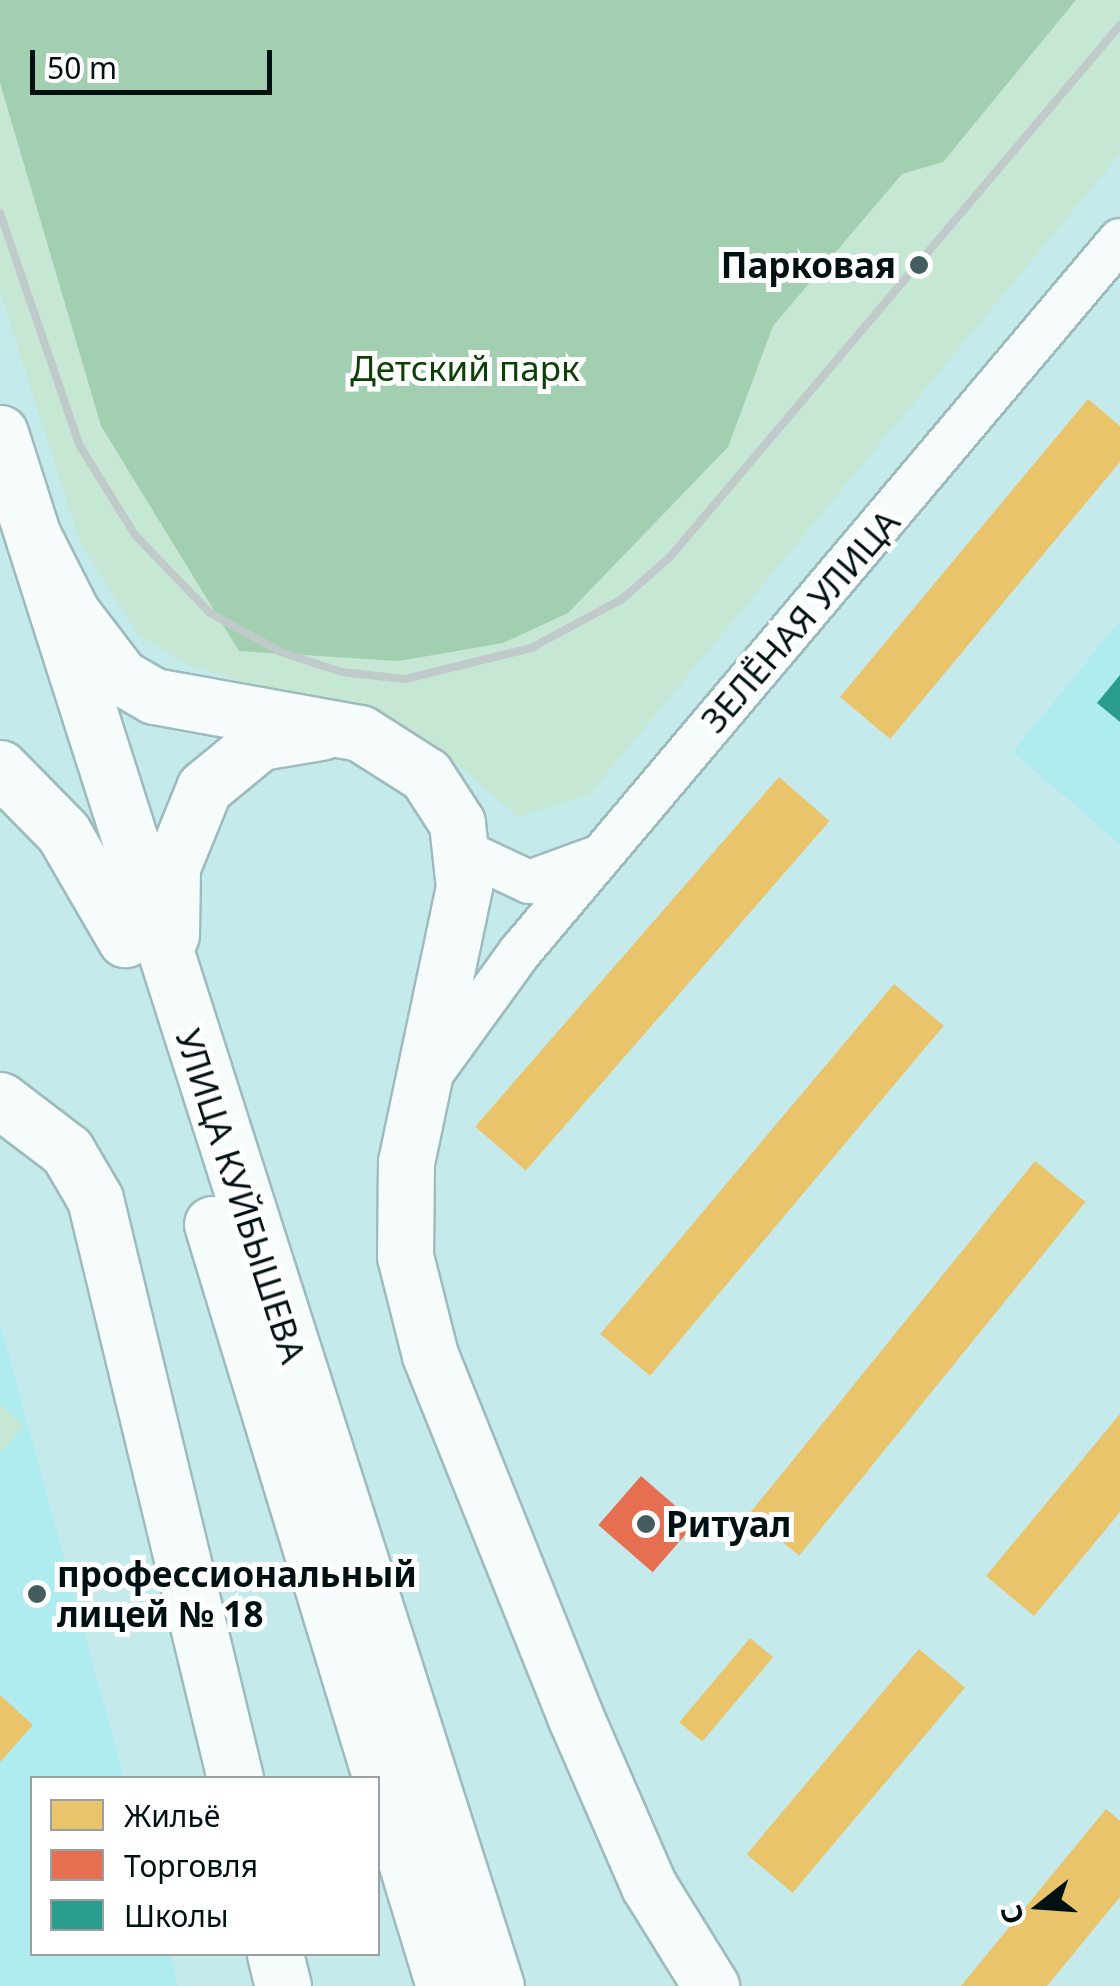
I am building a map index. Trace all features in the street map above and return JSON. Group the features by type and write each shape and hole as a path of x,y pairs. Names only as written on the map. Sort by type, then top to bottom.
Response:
{"main road":[{"name":"УЛИЦА КУЙБЫШЕВА","path":"0,433 17,544 125,939 467,1975"},
{"name":"УЛИЦА КУЙБЫШЕВА","path":"17,544 174,994 467,1975"},
{"path":"17,544 121,677 154,696 360,734 426,775 457,823 463,851 457,941 422,1090 404,1222 430,1355 649,1886 712,1986"},
{"path":"174,994 172,868 204,788 260,742 360,734"},
{"path":"0,768 63,832 125,939"},
{"path":"0,1100 67,1151 95,1199 234,1776"},
{"path":"276,1956 283,1986"}],"street":[{"name":"ЗЕЛЁНАЯ УЛИЦА","path":"422,1090 520,952 1120,240"},
{"path":"463,851 529,882 559,878 602,853"},
{"path":"457,941 520,952"}],"shaded area":[{"path":"1120,621 1120,844 1013,752"},
{"name":"профессиональный лицей № 18","path":"0,1323 123,1776 30,1776 30,1956 170,1956 178,1986 0,1986"}],"green space":[{"name":"Детский парк","path":"0,0 1120,0 1120,154 589,795 518,817 430,741 189,665 137,634 79,540 0,292"},
{"name":"Детский парк","path":"0,0 1076,0 943,162 902,174 773,326 728,447 568,613 503,643 399,661 239,651 101,426 0,83"},
{"path":"0,1404 24,1426 0,1453"}],"building: Жильё":[{"path":"1088,399 1120,426 1120,462 890,739 840,697"},
{"path":"779,777 830,821 526,1170 475,1126"},
{"path":"894,984 944,1026 650,1376 600,1334"},
{"path":"1035,1161 1086,1202 799,1556 749,1515"},
{"path":"1120,1414 1120,1512 1034,1616 986,1576"},
{"path":"750,1638 773,1657 702,1742 679,1722"},
{"path":"919,1649 965,1688 793,1893 747,1854"},
{"path":"0,1695 33,1725 0,1762"},
{"path":"1106,1809 1120,1821 1120,1897 1047,1986 961,1986"}],"building: Торговля":[{"name":"Ритуал","path":"641,1476 695,1523 653,1572 598,1525"}],"building: Школы":[{"path":"1120,675 1120,722 1097,703"}],"railway":[{"path":"0,213 80,446 135,535 210,613 281,652 342,672 405,679 531,648 622,599 670,557 1120,25"}],"place":[{"name":"Парковая","path":"919,265"},
{"name":"Ритуал","path":"646,1524"},
{"name":"профессиональный лицей № 18","path":"37,1594"}]}
